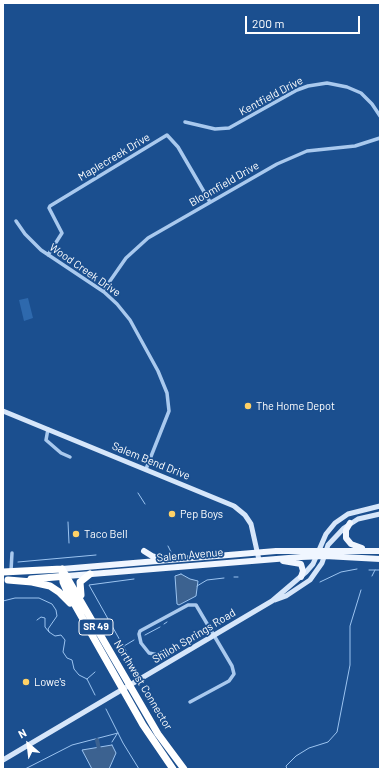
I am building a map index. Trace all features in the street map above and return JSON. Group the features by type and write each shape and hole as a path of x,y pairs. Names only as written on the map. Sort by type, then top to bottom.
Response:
{"highway":[{"name":"Salem Avenue","path":"3,572 64,574"},
{"name":"Salem Avenue","path":"5,580 64,574"},
{"name":"Northwest Connector","path":"64,574 84,605 158,734 184,769"},
{"path":"64,574 67,591 78,612"},
{"path":"84,605 80,582 90,574"},
{"name":"SR 49","path":"5,580 32,582 50,586 59,592 78,612"},
{"name":"Northwest Connector","path":"78,612 122,690"},
{"name":"SR 49","path":"122,690 151,738 173,769"}],"main road":[{"path":"350,523 346,532 348,541 358,547 371,550"},
{"name":"Salem Avenue","path":"64,574 166,560 257,552 319,550 380,551"},
{"path":"144,551 152,556 166,560"},
{"name":"Salem Avenue","path":"64,574 90,574 325,556 380,559"},
{"path":"276,559 301,564 303,571 301,577"}],"street":[{"name":"Kentfield Drive","path":"185,122 216,129 229,128 297,90 308,86 327,83 347,87 361,94 372,104 380,116"},
{"name":"Maplecreek Drive","path":"48,255 62,233 49,208 50,206 167,135 178,147 210,202"},
{"name":"Bloomfield Drive","path":"103,291 120,266 139,245 156,233 210,202 300,153 355,146 380,138"},
{"name":"Wood Creek Drive","path":"16,221 31,240 48,255 103,291 117,304 130,320 158,370 167,393 169,406 167,417 146,469"},
{"name":"Salem Bend Drive","path":"3,411 226,502 240,510 251,524 260,560"},
{"path":"48,429 46,440 70,457"},
{"name":"Shiloh Springs Road","path":"3,760 272,601 301,577 313,564 326,534 342,518 357,511 380,506"},
{"name":"Shiloh Springs Road","path":"272,601 286,596 302,586 315,573 338,532 350,523 362,518 380,514"},
{"path":"11,572 12,553"},
{"path":"166,650 158,655 149,653 141,643 139,633 148,626 192,604 197,607 232,666 233,676 229,681 190,702"}],"shaded area":[{"path":"28,298 33,318 24,321 19,300"},
{"path":"181,574 198,581 196,596 179,605 177,604 175,576"},
{"path":"112,745 116,753 109,769 92,769 82,750"}],"waterway":[{"path":"138,493 145,504"},
{"path":"68,522 69,543"},
{"path":"168,546 171,552"},
{"path":"18,562 96,555"},
{"path":"320,582 341,572 357,569"},
{"path":"369,570 380,570"},
{"path":"372,576 375,570"},
{"path":"197,586 207,580 224,578"},
{"path":"134,579 89,585 135,667"},
{"path":"287,769 286,766 296,756 309,748 328,742 337,732 350,665 350,626 361,590"},
{"path":"3,601 15,598 39,598 52,604 56,610 57,616 48,629 49,632 55,636 61,635 65,640 63,652 67,658 72,660 74,669 79,675 87,679 95,695"},
{"path":"37,620 41,617 45,618 45,627 49,632"},
{"path":"145,635 160,627"},
{"path":"124,646 134,640"},
{"path":"87,679 95,672"},
{"path":"106,709 123,743 139,769"},
{"path":"25,769 72,745 118,733"},
{"path":"112,742 117,734"},
{"path":"97,740 99,749"}],"place":[{"name":"The Home Depot","path":"248,406"},
{"name":"Pep Boys","path":"172,514"},
{"name":"Taco Bell","path":"76,534"},
{"name":"Lowe's","path":"26,682"}]}
